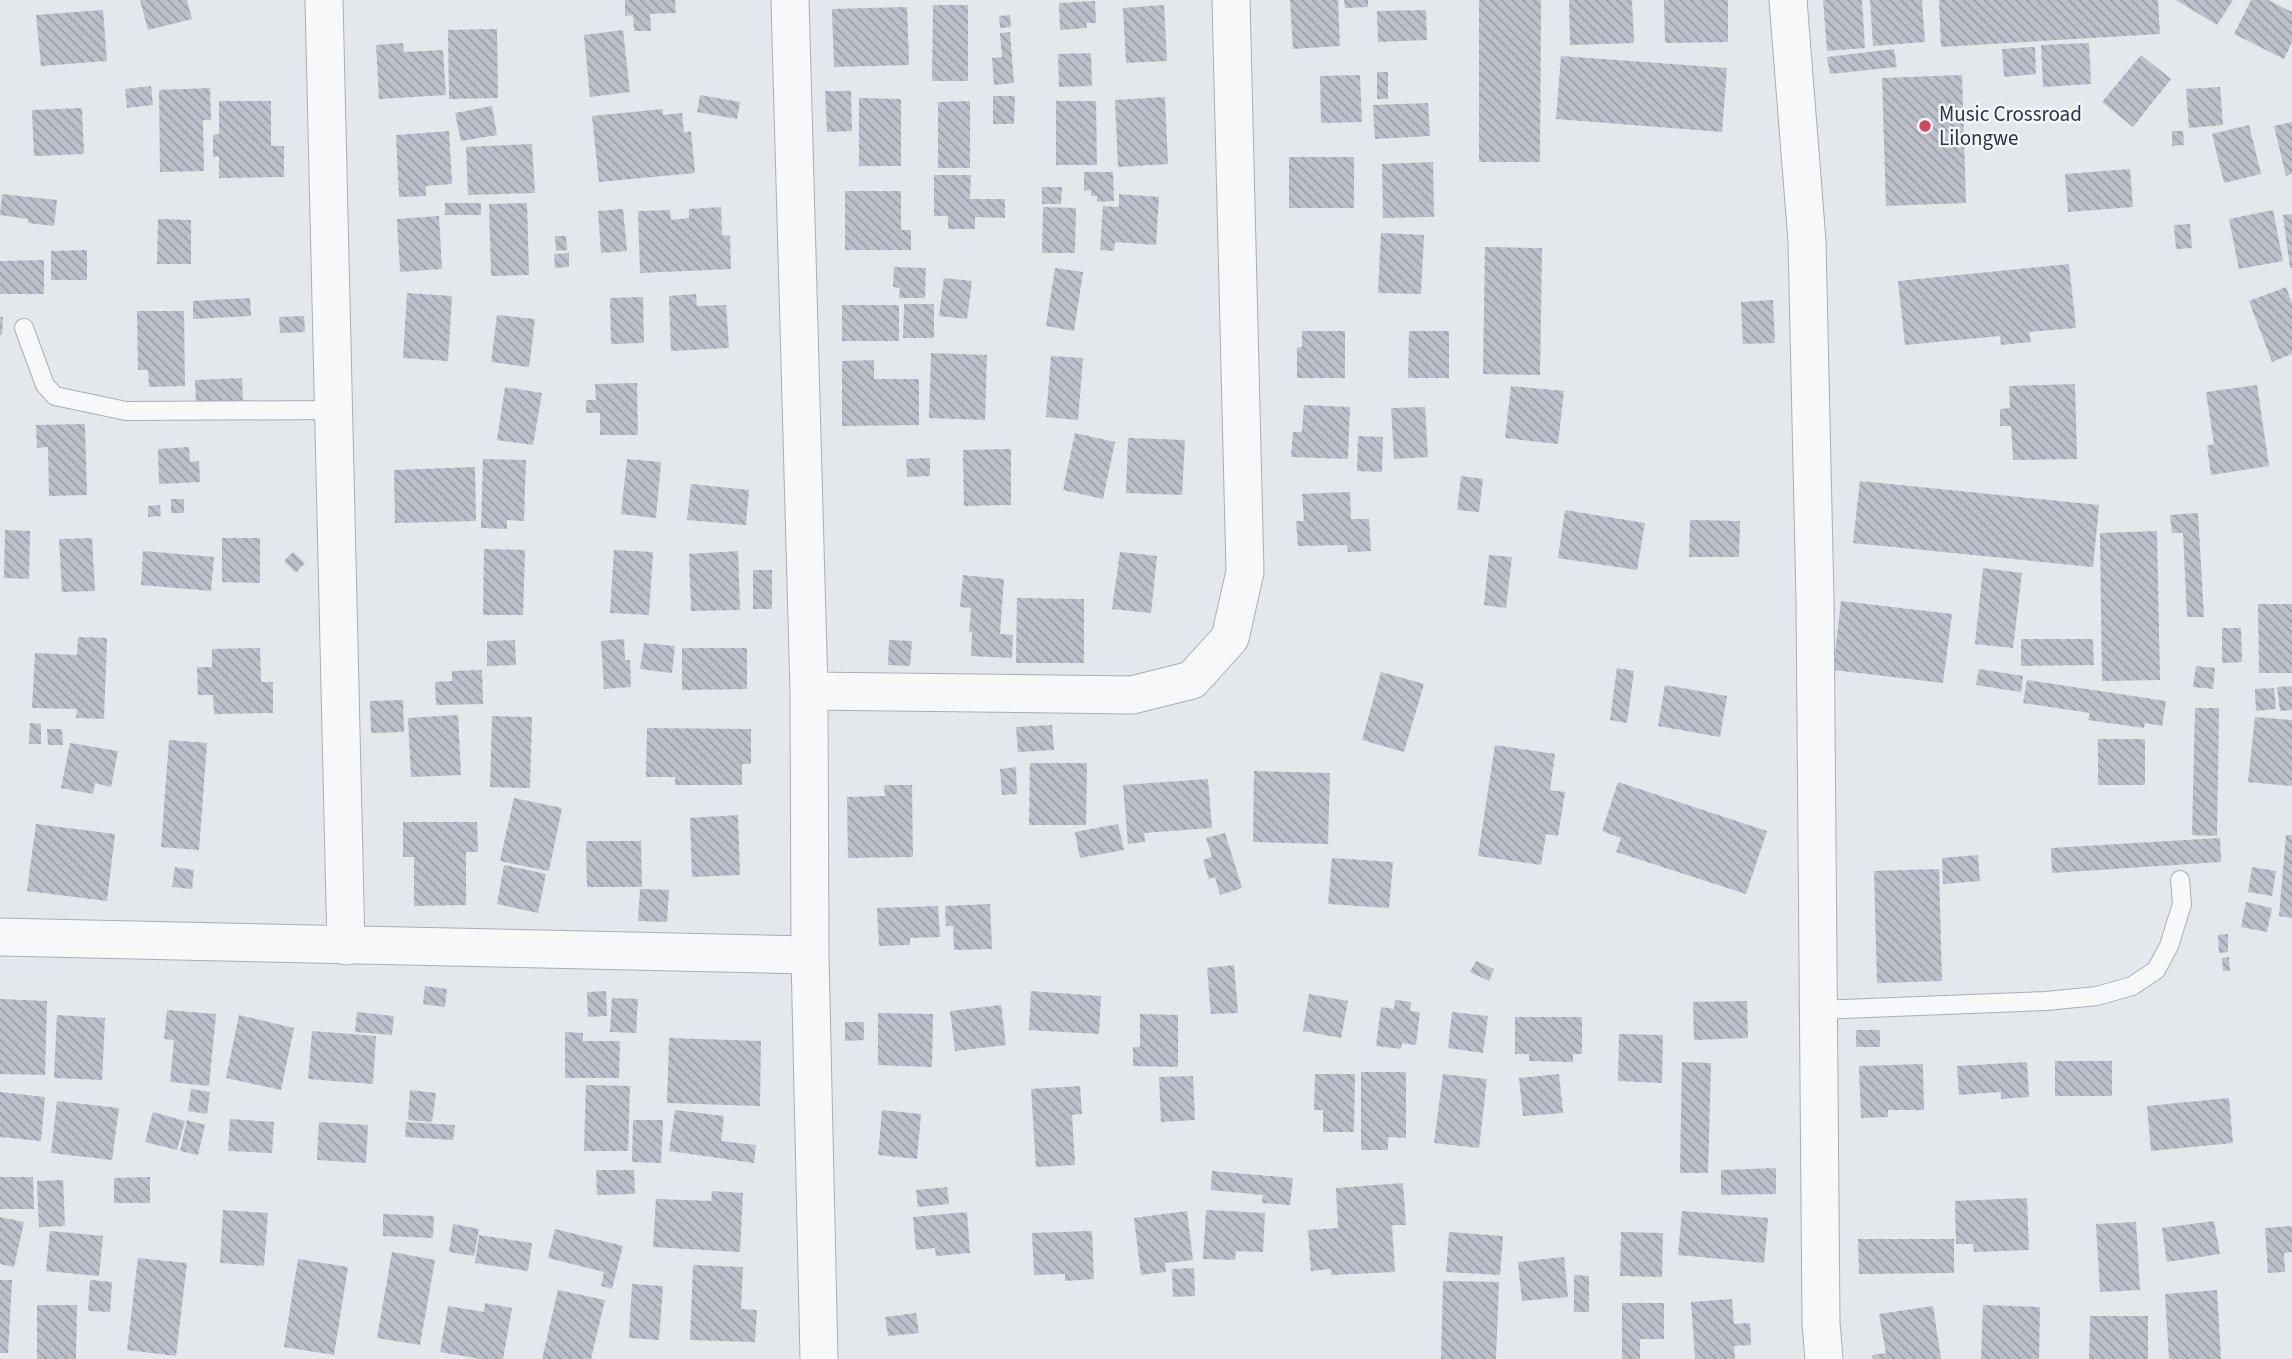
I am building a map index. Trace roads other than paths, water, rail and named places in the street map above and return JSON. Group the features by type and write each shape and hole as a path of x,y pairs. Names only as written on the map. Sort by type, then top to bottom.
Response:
{"street":[{"path":"324,0 346,946"},
{"path":"790,0 809,691 810,954 819,1359"},
{"path":"809,691 1132,695 1192,680 1230,638 1245,572 1231,0"},
{"path":"1788,0 1807,241 1815,599 1821,1323 1824,1359"},
{"path":"0,937 810,954"}],"lane":[{"path":"24,328 45,384 55,396 126,411 333,410"},
{"path":"1818,1010 2046,1001 2097,996 2132,986 2156,970 2169,946 2182,904 2180,880"}],"place":[{"name":"Music Crossroad Lilongwe","path":"1925,126"}]}
